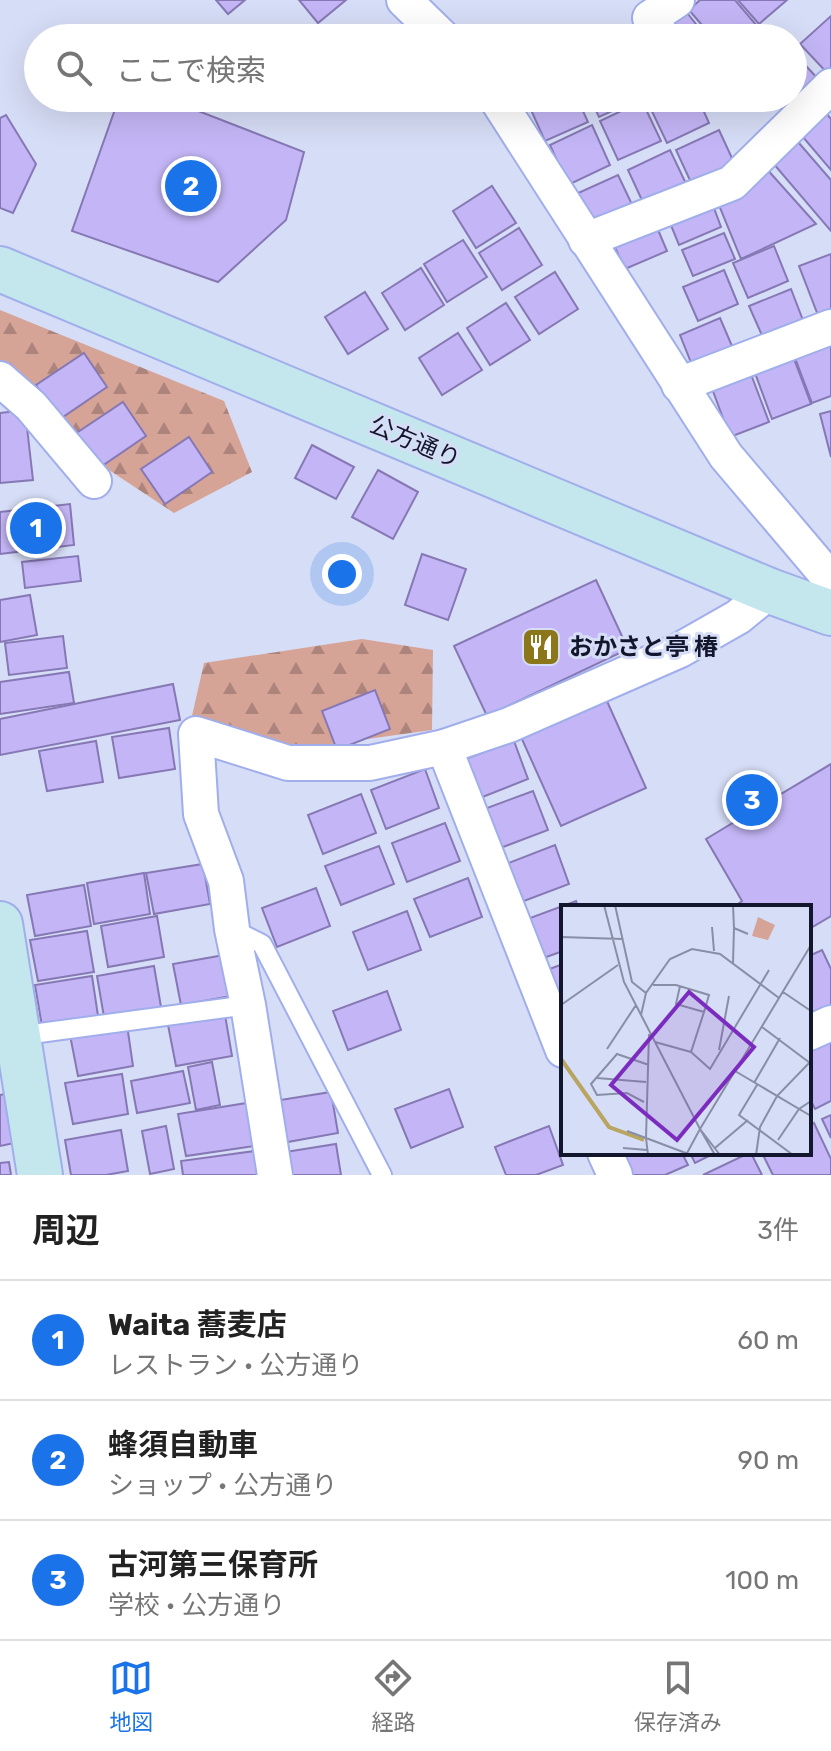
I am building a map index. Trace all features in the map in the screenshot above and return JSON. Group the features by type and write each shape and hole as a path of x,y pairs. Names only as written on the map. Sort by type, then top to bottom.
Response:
{"street":[{"path":"404,0 429,24"},
{"path":"654,24 650,18 677,0"},
{"path":"807,110 831,86"},
{"path":"505,112 726,456 831,580"},
{"path":"586,240 732,183 804,112"},
{"name":"公方通り","path":"0,269 770,591 831,613"},
{"path":"679,385 831,327"},
{"path":"0,379 31,406 94,481"},
{"path":"275,1175 226,881 201,814 196,734 288,763 370,763 444,747 509,725 680,650 738,617 770,591"},
{"path":"444,747 561,1045"},
{"path":"0,924 40,1175"},
{"path":"811,1032 831,1023"},
{"path":"606,1155 615,1175"}],"lane":[{"path":"232,929 262,944 382,1175"},
{"path":"17,1036 248,1005"}],"green space":[{"path":"0,310 224,401 252,472 174,513 109,470 0,366"},
{"path":"362,639 433,650 432,730 288,750 192,716 204,663"}],"building":[{"path":"216,0 245,0 228,14"},
{"path":"299,0 346,0 318,23"},
{"path":"700,0 735,0 755,24 701,24 689,10"},
{"path":"738,0 787,0 759,24"},
{"path":"684,9 696,24 666,24"},
{"path":"831,16 831,77 807,51 807,38"},
{"path":"807,67 820,81 807,93"},
{"path":"822,108 831,119 831,170 797,130"},
{"path":"114,112 201,112 304,152 286,220 218,282 72,231"},
{"path":"532,112 583,112 588,122 545,141"},
{"path":"619,112 647,112 661,141 618,160 600,121"},
{"path":"652,112 704,112 709,123 667,143"},
{"path":"6,115 36,164 13,213 0,208 0,118"},
{"path":"592,125 610,165 568,185 550,145"},
{"path":"719,130 737,169 694,189 676,150"},
{"path":"792,135 831,180 831,231 767,156"},
{"path":"670,150 689,190 646,209 628,170"},
{"path":"765,167 816,224 741,259 716,198"},
{"path":"618,175 637,215 595,234 576,194"},
{"path":"492,186 516,223 476,248 453,211"},
{"path":"711,200 721,227 679,245 668,218"},
{"path":"656,225 667,251 625,269 613,243"},
{"path":"519,228 542,265 502,290 479,253"},
{"path":"724,233 735,259 693,276 682,250"},
{"path":"463,240 487,277 447,302 424,264"},
{"path":"774,246 788,281 748,298 733,263"},
{"path":"831,254 831,319 821,323 799,266"},
{"path":"421,268 444,305 405,330 382,293"},
{"path":"724,270 738,304 698,321 683,287"},
{"path":"555,272 578,309 539,334 515,297"},
{"path":"791,289 804,323 764,340 749,306"},
{"path":"365,292 388,329 348,354 325,317"},
{"path":"506,303 530,340 490,365 467,328"},
{"path":"720,318 735,353 694,370 680,335"},
{"path":"458,333 482,370 442,395 419,358"},
{"path":"831,335 831,396 812,403 792,350"},
{"path":"791,351 811,404 772,419 752,365"},
{"path":"84,353 107,387 60,419 36,385"},
{"path":"749,369 769,422 730,437 710,383"},
{"path":"123,402 146,436 99,468 75,434"},
{"path":"25,410 33,480 0,483 0,413"},
{"path":"831,411 831,457 820,414"},
{"path":"189,437 212,472 165,504 141,469"},
{"path":"312,445 354,467 336,499 295,478"},
{"path":"378,470 418,492 393,539 352,517"},
{"path":"70,504 74,545 0,554 0,512"},
{"path":"422,554 466,569 448,620 405,605"},
{"path":"78,556 81,581 25,588 22,562"},
{"name":"おかさと亭 椿","path":"596,580 628,649 487,716 454,646"},
{"path":"30,595 37,635 0,642 0,600"},
{"path":"63,636 67,668 9,675 5,643"},
{"path":"69,672 74,703 0,714 0,682"},
{"path":"173,684 180,720 0,755 0,719"},
{"path":"375,690 390,729 337,750 322,711"},
{"path":"606,699 646,788 561,826 521,737"},
{"path":"169,728 175,769 119,778 112,737"},
{"path":"96,741 103,782 47,791 39,751"},
{"path":"514,741 528,779 475,800 460,761"},
{"path":"831,764 831,916 811,928 811,905 737,905 742,901 706,839"},
{"path":"425,769 439,808 386,829 371,790"},
{"path":"533,791 548,830 495,850 479,811"},
{"path":"361,794 376,833 323,854 308,815"},
{"path":"445,823 460,861 407,882 392,843"},
{"path":"555,845 569,884 516,904 501,866"},
{"path":"379,846 394,884 341,905 325,866"},
{"path":"203,864 210,904 154,914 146,873"},
{"path":"144,873 150,914 94,924 87,883"},
{"path":"468,878 482,917 430,937 414,899"},
{"path":"84,885 91,926 35,936 27,895"},
{"path":"316,888 330,926 277,947 262,908"},
{"path":"561,907 561,952 538,960 522,921"},
{"path":"407,911 421,950 368,970 353,932"},
{"path":"157,916 164,957 108,967 101,926"},
{"path":"87,931 94,972 38,981 30,940"},
{"path":"822,950 831,969 831,1011 811,1017 811,955"},
{"path":"230,954 237,995 181,1005 173,964"},
{"path":"561,965 561,1005 544,971"},
{"path":"154,966 161,1007 104,1017 97,976"},
{"path":"92,976 98,1016 42,1026 35,985"},
{"path":"387,991 401,1030 348,1050 333,1011"},
{"path":"225,1015 232,1056 176,1066 168,1025"},
{"path":"127,1025 133,1066 78,1076 70,1035"},
{"path":"831,1037 831,1101 815,1109 811,1101 811,1047"},
{"path":"212,1062 220,1105 196,1110 188,1067"},
{"path":"183,1071 190,1103 137,1113 131,1081"},
{"path":"122,1074 128,1114 73,1124 65,1083"},
{"path":"449,1089 463,1127 411,1148 395,1109"},
{"path":"331,1092 338,1133 282,1143 274,1101"},
{"path":"10,1093 19,1142 0,1146 0,1095"},
{"path":"253,1102 261,1145 186,1156 178,1114"},
{"path":"831,1115 831,1138 822,1119"},
{"path":"814,1123 831,1159 831,1175 773,1175 763,1155 811,1155 811,1125"},
{"path":"166,1126 174,1169 150,1174 142,1131"},
{"path":"549,1126 563,1165 536,1175 506,1175 495,1147"},
{"path":"121,1130 128,1171 106,1175 71,1175 65,1140"},
{"path":"336,1144 341,1175 283,1175 279,1153"},
{"path":"255,1151 258,1175 183,1175 181,1161"},
{"path":"617,1155 683,1155 688,1165 665,1175 627,1175"},
{"path":"691,1155 711,1155 695,1163"},
{"path":"745,1155 752,1155 762,1175 703,1175"},
{"path":"9,1162 11,1175 0,1175 0,1163"}],"place":[{"name":"蜂須自動車","path":"191,186"},
{"name":"Waita 蕎麦店","path":"36,528"},
{"name":"おかさと亭 椿","path":"541,647"},
{"name":"古河第三保育所","path":"752,800"}]}
